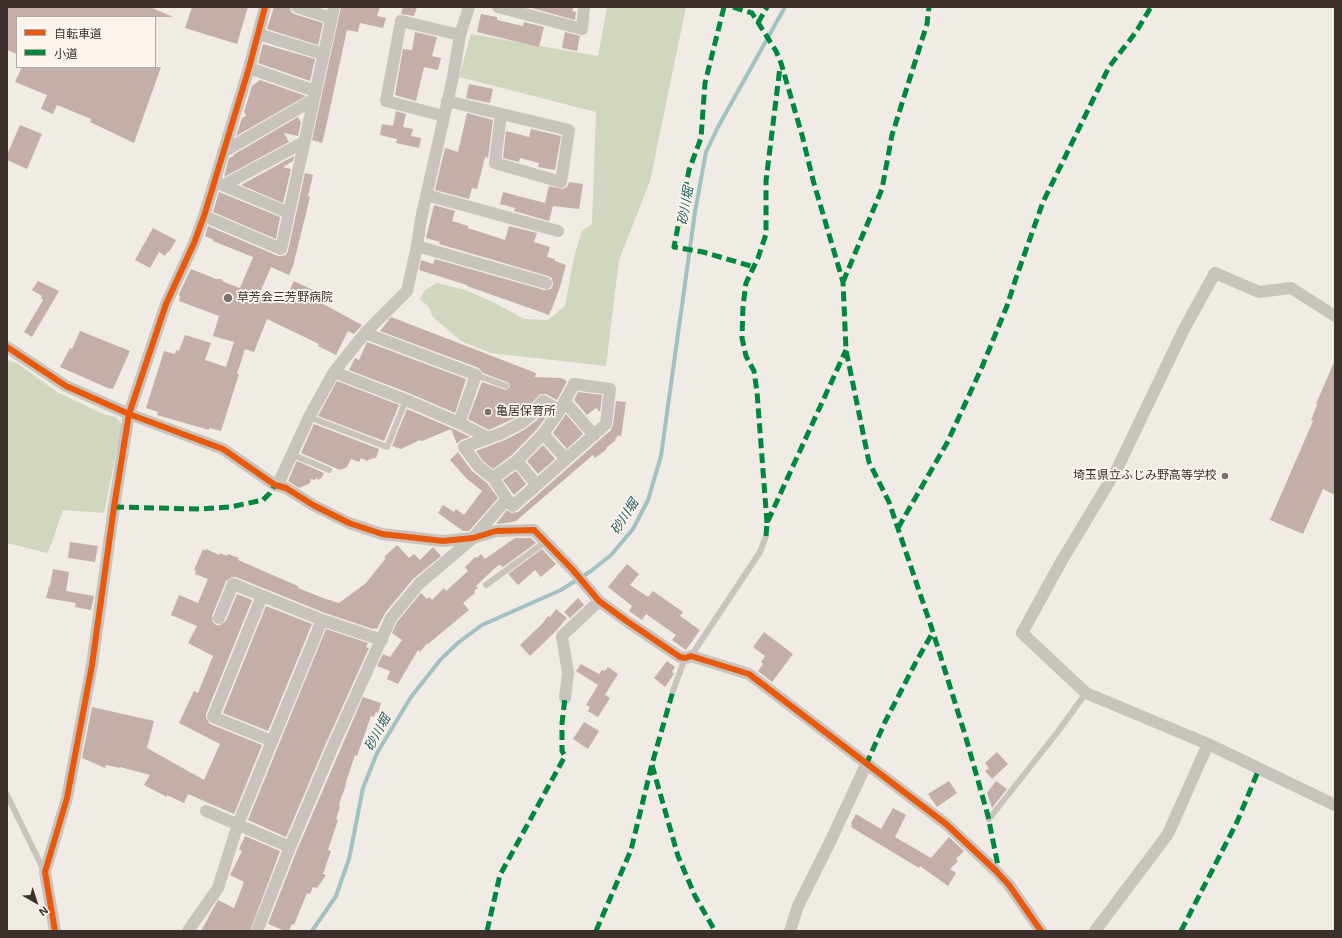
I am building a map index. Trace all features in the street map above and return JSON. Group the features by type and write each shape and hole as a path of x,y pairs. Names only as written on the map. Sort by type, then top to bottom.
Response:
{"street":[{"path":"55,931 45,872 67,798 91,672 114,507 130,414 166,304 219,183 223,152 249,68 265,7"},
{"path":"204,216 281,249 332,12 296,7"},
{"path":"275,485 280,480 309,417 334,372 364,333 407,291 460,35 469,7"},
{"path":"498,7 582,29 584,7"},
{"path":"444,116 386,101 401,21 460,35"},
{"path":"258,34 323,54"},
{"path":"249,68 314,95"},
{"path":"223,152 314,95"},
{"path":"447,101 568,130 561,182 495,163 501,114"},
{"path":"219,183 304,142"},
{"path":"219,183 289,213"},
{"path":"426,195 558,231"},
{"path":"417,246 546,283"},
{"path":"1335,316 1291,288 1259,292 1215,273 1184,328 1117,469 1061,562 1022,633 1086,693 1208,744 1335,805"},
{"path":"364,333 476,375 459,423"},
{"path":"7,348 66,386 130,414 223,449 275,485 286,488 313,505 349,523 382,534 443,541 473,538 496,530 534,530 572,569 599,601 680,657 688,657 749,674 866,765 946,824 1009,885 1041,931"},
{"path":"334,372 406,400 489,438"},
{"path":"493,478 517,461 543,434 562,406 574,384 610,389 606,424 594,435 566,459 536,484 513,506 493,478 478,466 464,447 502,433 521,423 544,401 562,406 594,435"},
{"path":"543,434 566,459"},
{"path":"517,461 536,484"},
{"path":"257,931 290,847 391,618 419,584 473,538 507,499"},
{"path":"219,618 233,584 322,620 382,640"},
{"path":"262,596 213,717 272,741"},
{"path":"565,698 568,673 562,636 599,601"},
{"path":"188,931 218,888 238,824 322,620"},
{"path":"1095,931 1168,834 1208,744"},
{"path":"790,931 798,906 866,765"},
{"path":"206,811 290,847"}],"lane":[{"path":"476,375 506,386"},
{"path":"309,417 387,447 406,400"},
{"path":"291,454 329,470"},
{"path":"673,691 688,657 760,552 766,536"},
{"path":"486,585 545,542"},
{"path":"989,819 1056,734 1086,693"},
{"path":"7,794 45,872"}],"green space":[{"path":"607,7 686,7 650,181 619,260 606,366 491,353 461,341 433,317 428,306 420,299 425,290 437,283 465,290 493,302 524,319 548,320 565,306 574,257 582,231 592,224 596,112 459,77 471,34 598,56"},
{"path":"7,360 17,363 57,392 103,414 116,417 122,425 104,513 63,510 47,553 7,543"}],"building":[{"path":"7,7 150,7 173,17 16,16 16,54 7,50"},
{"path":"192,7 248,7 237,44 185,28"},
{"path":"274,7 290,7 291,12 294,14 323,23 318,45 267,29"},
{"path":"341,7 380,7 377,16 386,18 383,28 360,23 358,32 347,30 322,143 312,140"},
{"path":"403,7 417,7 414,16 401,14"},
{"path":"528,7 574,7 572,11 576,12 575,20"},
{"path":"481,14 497,17 497,20 523,26 524,22 544,27 539,47 477,32"},
{"path":"415,32 437,37 432,56 441,58 438,70 424,67 416,101 395,95 403,49 412,50"},
{"path":"565,32 580,36 577,51 562,48"},
{"path":"263,44 315,59 310,81 258,63"},
{"path":"161,67 134,143 90,122 91,119 57,105 53,114 41,109 47,95 15,82 22,68"},
{"path":"260,80 306,96 236,136 242,118 246,116 244,112 252,86"},
{"path":"469,84 493,89 490,103 466,98"},
{"path":"396,111 406,114 403,127 413,129 411,136 421,138 419,148 396,143 397,139 380,135 382,124 393,126"},
{"path":"467,113 493,120 488,158 485,157 477,189 472,188 469,199 435,190 445,148 458,152"},
{"path":"298,117 301,122 298,136 284,133 289,142 224,177 229,158"},
{"path":"20,125 42,134 27,169 7,160 7,155"},
{"path":"531,129 561,136 555,170 538,167 539,163 520,158 519,162 503,158 506,131 529,137"},
{"path":"294,156 293,161 283,167 291,169 283,203 241,185"},
{"path":"305,173 313,175 308,196 310,197 293,266 289,275 271,267 259,295 283,303 294,281 317,292 314,299 362,325 354,334 348,331 336,355 318,346 319,344 267,319 254,352 245,349 237,374 239,374 221,431 209,428 209,430 157,415 158,412 146,408 164,351 175,354 176,350 179,351 185,335 211,343 205,360 226,367 234,342 213,336 219,316 179,301 179,294 191,269 216,279 221,279 224,282 240,288 253,257 213,241 214,240 205,236 208,226 278,256 286,255"},
{"path":"569,182 583,184 579,209 553,206 549,221 514,211 515,208 500,204 503,192 545,203 549,186 563,189 567,187"},
{"path":"219,192 280,217 276,239 213,212"},
{"path":"434,205 455,211 452,221 505,240 509,226 537,233 534,242 550,247 547,257 555,259 555,261 566,265 560,287 549,315 467,285 419,270 421,260 433,264 435,259 544,290 551,289 553,285 552,278 548,276 439,244 440,242 426,238"},
{"path":"153,228 176,240 165,256 159,252 150,268 135,260"},
{"path":"38,281 59,291 32,337 24,332 43,300 41,298 42,296 32,290"},
{"path":"391,317 536,373 535,377 561,378 567,381 557,400 546,394 540,394 526,410 517,417 489,430 468,419 482,382 506,390 510,387 509,383 483,373 479,368 380,331"},
{"path":"80,331 130,351 113,389 60,367 70,348 72,349"},
{"path":"367,342 466,379 455,413 409,393 349,370 355,358 359,360"},
{"path":"1335,360 1335,495 1323,489 1303,534 1270,520 1313,421 1311,420 1317,405 1316,404"},
{"path":"337,381 399,405 384,441 318,416"},
{"path":"578,392 602,395 600,412 596,408 587,415 574,400"},
{"path":"616,401 626,402 621,437 619,435 615,439 616,440 606,448 607,449 595,458 593,455 516,521 496,524 507,510 511,513 518,512 611,430"},
{"path":"407,409 470,437 461,440 457,444 451,429 422,441 420,440 401,449 392,446"},
{"path":"545,410 549,413 537,429 512,455 493,469 483,461 476,451 505,440 524,430 536,421"},
{"path":"566,414 583,434 567,449 553,433"},
{"path":"314,424 379,449 376,458 372,458 371,460 369,459 368,461 361,458 359,462 351,459 347,467 340,470 301,453"},
{"path":"543,445 555,459 538,474 527,461"},
{"path":"458,452 472,471 487,483 498,498 469,531 463,531 438,513 443,505 454,512 456,509 464,515 482,491 466,478 450,460"},
{"path":"297,461 324,473 321,479 311,479 310,483 299,488 288,481"},
{"path":"516,471 526,484 514,495 503,480"},
{"path":"515,538 531,538 536,543 503,567 499,565 476,586 478,588 474,591 475,593 463,603 469,610 428,644 427,643 420,652 418,650 398,684 387,679 390,671 377,666 383,654 390,657 402,640 392,633 397,622 421,593 427,599 429,597 432,600 444,588 446,591 468,571 465,567 475,557 477,558 481,554 485,559"},
{"path":"70,542 98,546 95,562 68,558"},
{"path":"397,545 409,558 414,554 420,560 433,547 441,556 413,579 385,613 377,629 325,613 236,577 232,577 226,581 212,616 213,622 216,625 220,625 226,621 237,594 252,600 206,714 206,718 210,724 262,745 234,814 188,794 184,803 167,795 167,797 144,785 150,775 120,767 106,765 105,768 82,758 92,707 154,721 147,748 204,780 220,744 179,723 194,691 198,693 213,656 188,643 197,626 171,615 179,595 198,603 208,579 195,574 196,570 194,570 203,549 219,555 220,553 227,556 228,554 239,558 238,560 298,586 298,588 339,603 366,583 386,558 384,557"},
{"path":"542,549 556,564 541,577 535,570 518,585 508,574"},
{"path":"627,564 639,574 630,585 648,597 653,591 683,612 680,616 700,630 686,650 672,640 676,635 646,614 642,620 629,611 632,606 608,587"},
{"path":"53,569 69,572 66,591 94,596 91,610 75,607 76,603 46,598"},
{"path":"578,598 584,605 570,618 564,612"},
{"path":"266,606 312,624 268,731 223,713"},
{"path":"556,609 567,618 530,656 520,645 542,624 548,616 550,617"},
{"path":"326,629 368,643 366,647 369,648 286,837 248,820"},
{"path":"764,632 793,654 772,682 758,671 763,664 761,662 765,656 753,647"},
{"path":"667,661 675,667 672,672 674,674 665,687 654,678"},
{"path":"581,664 599,674 602,670 605,671 608,667 618,674 605,695 610,698 598,717 588,711 590,707 586,705 598,685 576,671"},
{"path":"363,697 381,703 378,713 376,712 374,717 371,716 357,756 355,755 345,785 336,819 338,820 328,850 331,851 323,874 326,875 317,888 313,887 310,894 307,893 294,925 292,924 289,931 285,931 268,924 297,850"},
{"path":"584,722 599,731 588,749 573,739"},
{"path":"997,752 1008,764 992,779 985,771 989,768 985,763"},
{"path":"949,781 957,793 937,807 928,794"},
{"path":"996,781 1007,789 992,808 987,793"},
{"path":"893,808 906,815 895,837 931,858 949,837 964,851 956,859 958,861 950,869 956,873 948,886 920,866 919,868 851,827 851,823 856,814 881,829"},
{"path":"245,836 280,851 250,931 201,931 218,900 234,908 244,882 230,875 242,851 239,849"}],"waterway":[{"name":"砂川堀","path":"312,931 336,896 349,859 363,788 377,753 411,697 441,659 459,642 482,625 561,590 591,571 611,555 633,529 648,500 661,456 695,212 706,152 718,127 785,7"}],"marked path":[{"path":"724,7 705,83 701,138 689,170 674,247 703,252 754,267"},
{"path":"733,7 752,13 776,51 781,63 843,282 846,350 869,462 889,502 933,632 966,738 988,816 998,866 995,870"},
{"path":"758,23 767,7"},
{"path":"843,282 882,189 892,135 927,24 929,7"},
{"path":"898,528 947,443 982,367 1007,306 1043,202 1109,67 1136,32 1151,7"},
{"path":"767,523 757,392 754,371 746,356 742,338 743,306 746,283 758,258 766,234 766,181 780,67"},
{"path":"766,536 767,523 846,350"},
{"path":"114,507 200,509 230,507 263,500 275,485"},
{"path":"866,765 885,722 933,632"},
{"path":"596,931 631,850 652,764 673,691"},
{"path":"487,931 500,875 565,756 562,751 562,723 565,698"},
{"path":"652,765 678,856 695,896 715,931"},
{"path":"1181,931 1237,822 1259,769"}],"cycle path":[{"path":"55,931 45,872 67,798 92,665 114,507 129,414 166,304 194,243 204,216 249,68 265,7"},
{"path":"7,347 66,386 129,414 223,449 275,485 286,488 313,505 349,523 382,534 443,541 473,538 496,531 534,530 572,569 599,601 628,622 680,657 685,658 691,656 749,674 946,824 1009,885 1041,931"}],"place":[{"name":"草芳会三芳野病院","path":"228,298"},
{"name":"亀居保育所","path":"488,412"},
{"name":"埼玉県立ふじみ野高等学校","path":"1225,476"}]}
